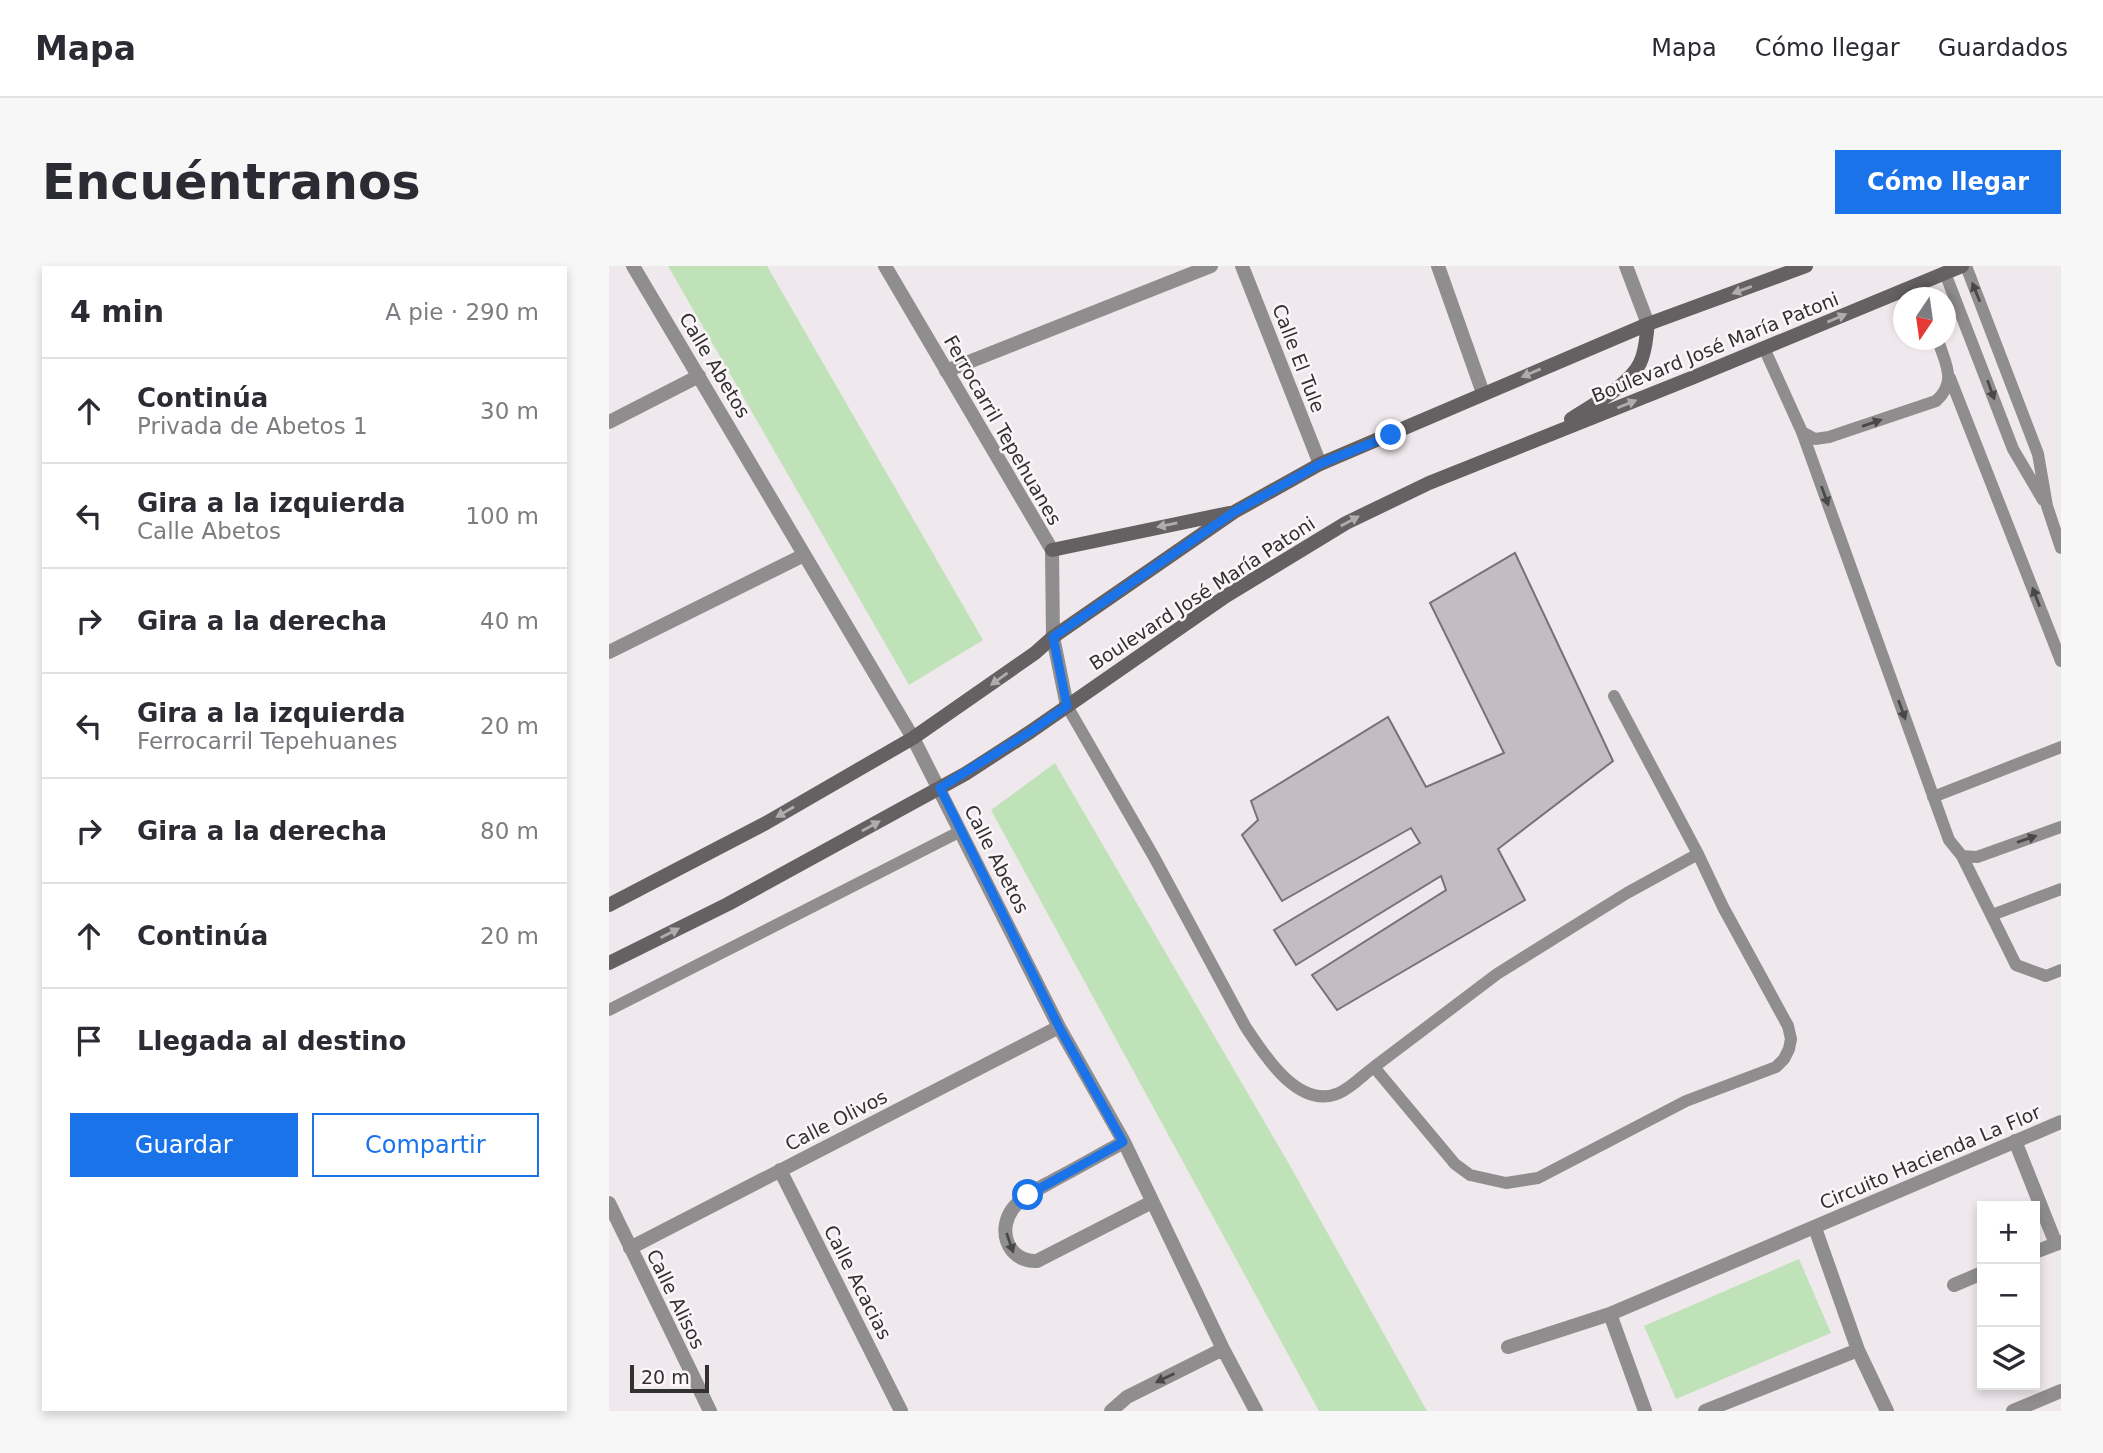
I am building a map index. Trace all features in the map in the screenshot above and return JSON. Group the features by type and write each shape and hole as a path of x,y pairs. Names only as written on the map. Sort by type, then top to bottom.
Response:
{"main road":[{"path":"609,905 766,823 913,738 1234,512 1320,464 1648,324 1806,266"},
{"name":"Boulevard José María Patoni","path":"1927,287 1945,273 1964,266"},
{"name":"Boulevard José María Patoni","path":"609,963 728,904 940,788 1030,732 1226,596 1346,523 1429,483 1764,348 1893,301"},
{"path":"1547,436 1630,377 1639,366 1648,324"},
{"path":"1052,550 1234,512"}],"street":[{"name":"Calle Abetos","path":"633,266 913,738 1059,1027 1123,1142 1223,1349 1256,1411"},
{"name":"Ferrocarril Tepehuanes","path":"885,266 1052,550 1053,637 1067,706"},
{"path":"946,371 1211,266"},
{"name":"Calle El Tule","path":"1242,266 1320,464"},
{"path":"1438,266 1483,393"},
{"path":"1626,266 1648,324"},
{"path":"609,422 699,376"},
{"path":"609,652 804,555"},
{"name":"Calle Olivos","path":"630,1248 1059,1027"},
{"name":"Circuito Hacienda La Flor","path":"1508,1347 1609,1314 2061,1122"},
{"path":"2015,1141 2059,1243 2040,1250"},
{"path":"1123,1142 1028,1195 1013,1208 1007,1220 1009,1247 1016,1256 1026,1261 1037,1261 1152,1202"},
{"name":"Calle Acacias","path":"780,1170 901,1411"},
{"name":"Calle Alisos","path":"609,1203 710,1411"},
{"path":"1815,1228 1859,1350 1887,1411"},
{"path":"1954,1285 1977,1275"},
{"path":"1609,1314 1645,1411"},
{"path":"1111,1411 1127,1397 1223,1349"},
{"path":"1705,1411 1859,1350"},
{"path":"2013,1411 2061,1391"}],"lane":[{"path":"1964,266 2036,447 2047,506 2061,548"},
{"path":"1945,273 2014,449 2047,506"},
{"path":"1764,348 1802,432 1949,840 1962,856 2016,965 2046,976 2061,970"},
{"path":"1941,350 2061,661"},
{"path":"1802,432 1815,439 1829,437 1936,401 1946,391 1950,378"},
{"path":"1374,1067 1455,1164 1470,1175 1506,1183 1538,1178 1686,1101 1776,1068 1784,1059 1791,1039 1788,1026 1614,696"},
{"path":"1067,706 1154,857 1245,1026 1262,1052 1293,1084 1304,1092 1317,1096 1339,1093 1497,974 1627,893 1698,854"},
{"path":"1933,797 2061,747"},
{"path":"1962,856 1977,857 2061,827"},
{"path":"609,1010 961,831"},
{"path":"1992,915 2061,889"}],"green space":[{"path":"668,266 767,266 983,640 909,685"},
{"path":"1055,763 1289,1164 1427,1411 1319,1411 991,810"},
{"path":"1799,1259 1831,1333 1676,1399 1644,1326"}],"building":[{"path":"1515,553 1613,761 1498,849 1525,900 1337,1010 1312,975 1446,890 1441,876 1296,965 1274,930 1420,843 1411,828 1282,901 1242,835 1258,820 1251,801 1388,717 1426,787 1504,753 1430,603"}],"route":[{"path":"1028,1195 1123,1142 1059,1027 940,788 1067,706 1053,637 1234,512 1320,464 1391,435"}]}
